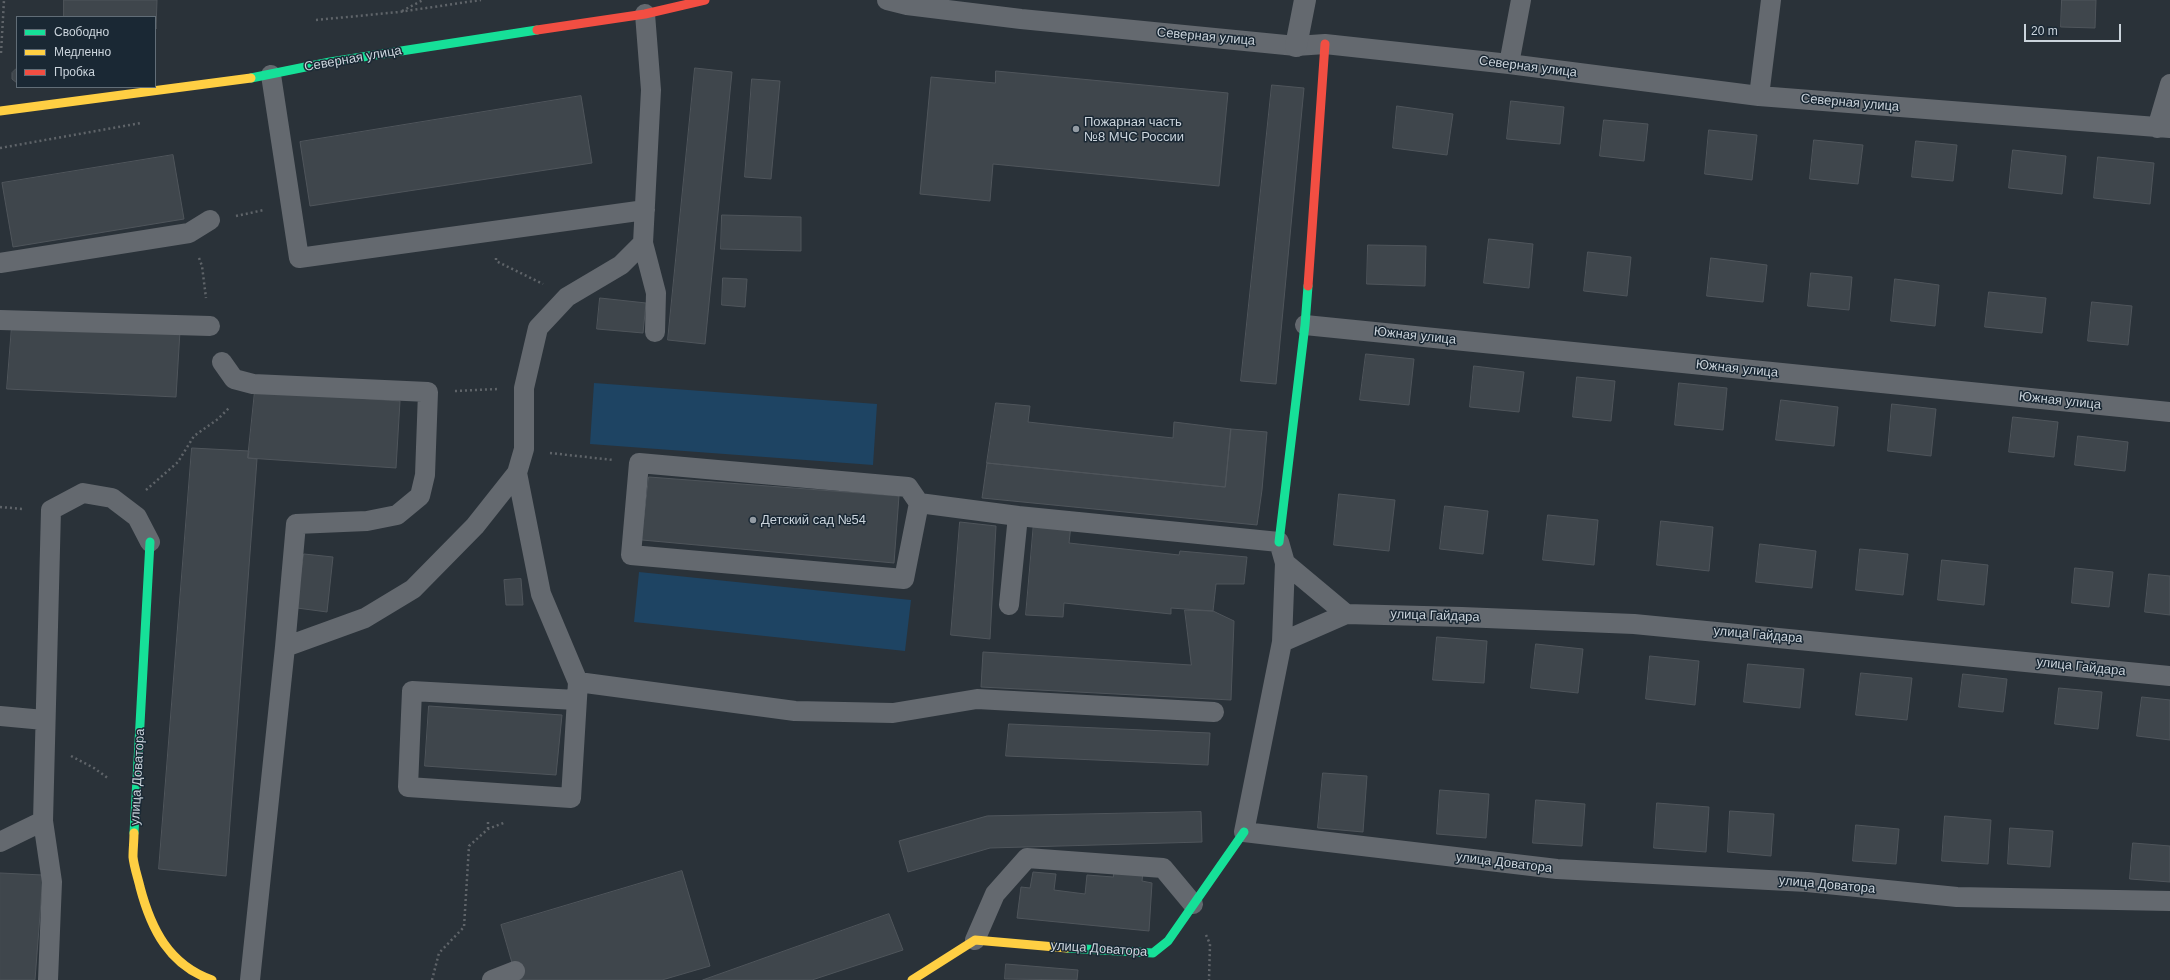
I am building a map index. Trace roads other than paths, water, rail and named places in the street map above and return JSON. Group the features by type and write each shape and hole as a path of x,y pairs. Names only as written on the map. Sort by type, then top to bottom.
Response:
{"street":[{"name":"Северная улица","path":"0,111 271,75 330,62 645,14 705,0"},
{"path":"1296,46 1305,0"},
{"path":"1279,542 1305,325 1325,44"},
{"name":"улица Доватора","path":"150,542 134,858 144,904 167,950 195,975 212,980"},
{"name":"улица Доватора","path":"975,940 1116,952 1153,953 1168,941 1192,904 1244,832"},
{"path":"912,980 975,940"}],"lane":[{"name":"Северная улица","path":"887,0 907,5 1021,20 1296,46 1325,44 1509,64 1759,96 2164,128"},
{"path":"1509,64 1521,0"},
{"path":"1759,96 1771,0"},
{"path":"645,14 651,90 643,243 656,293 655,332"},
{"path":"271,75 299,258 645,210"},
{"path":"2164,128 2170,84"},
{"path":"0,263 190,233 210,220"},
{"path":"285,647 365,618 413,589 475,526 517,473 524,449 524,388 538,328 567,297 621,265 643,243"},
{"path":"0,320 210,326"},
{"name":"Южная улица","path":"1305,325 2170,412"},
{"path":"222,362 234,379 253,384 428,392 425,475 420,496 397,515 375,520 296,524 285,647 250,980"},
{"path":"919,503 904,579 631,555 639,463 908,487 919,503 1018,516 1279,542 1285,563 1282,642 1244,832"},
{"path":"517,473 541,594 577,691 571,798 408,787 412,691 577,691 795,712 893,713 977,700 1214,712"},
{"path":"48,980 52,882 43,822 44,720 51,510 83,493 112,498 137,517 150,542"},
{"path":"1009,605 1018,516"},
{"path":"1282,642 1346,614 1285,563"},
{"name":"улица Гайдара","path":"1346,614 1634,624 2170,676"},
{"path":"0,716 44,720"},
{"path":"0,842 43,822"},
{"name":"улица Доватора","path":"1244,832 1557,869 1807,882 1956,897 2170,901"},
{"path":"975,940 995,894 1027,858 1163,868 1192,904"},
{"path":"492,980 515,971"}],"place":[{"name":"Пожарная часть №8 МЧС России","path":"1076,129"},
{"name":"Детский сад №54","path":"753,520"}]}
